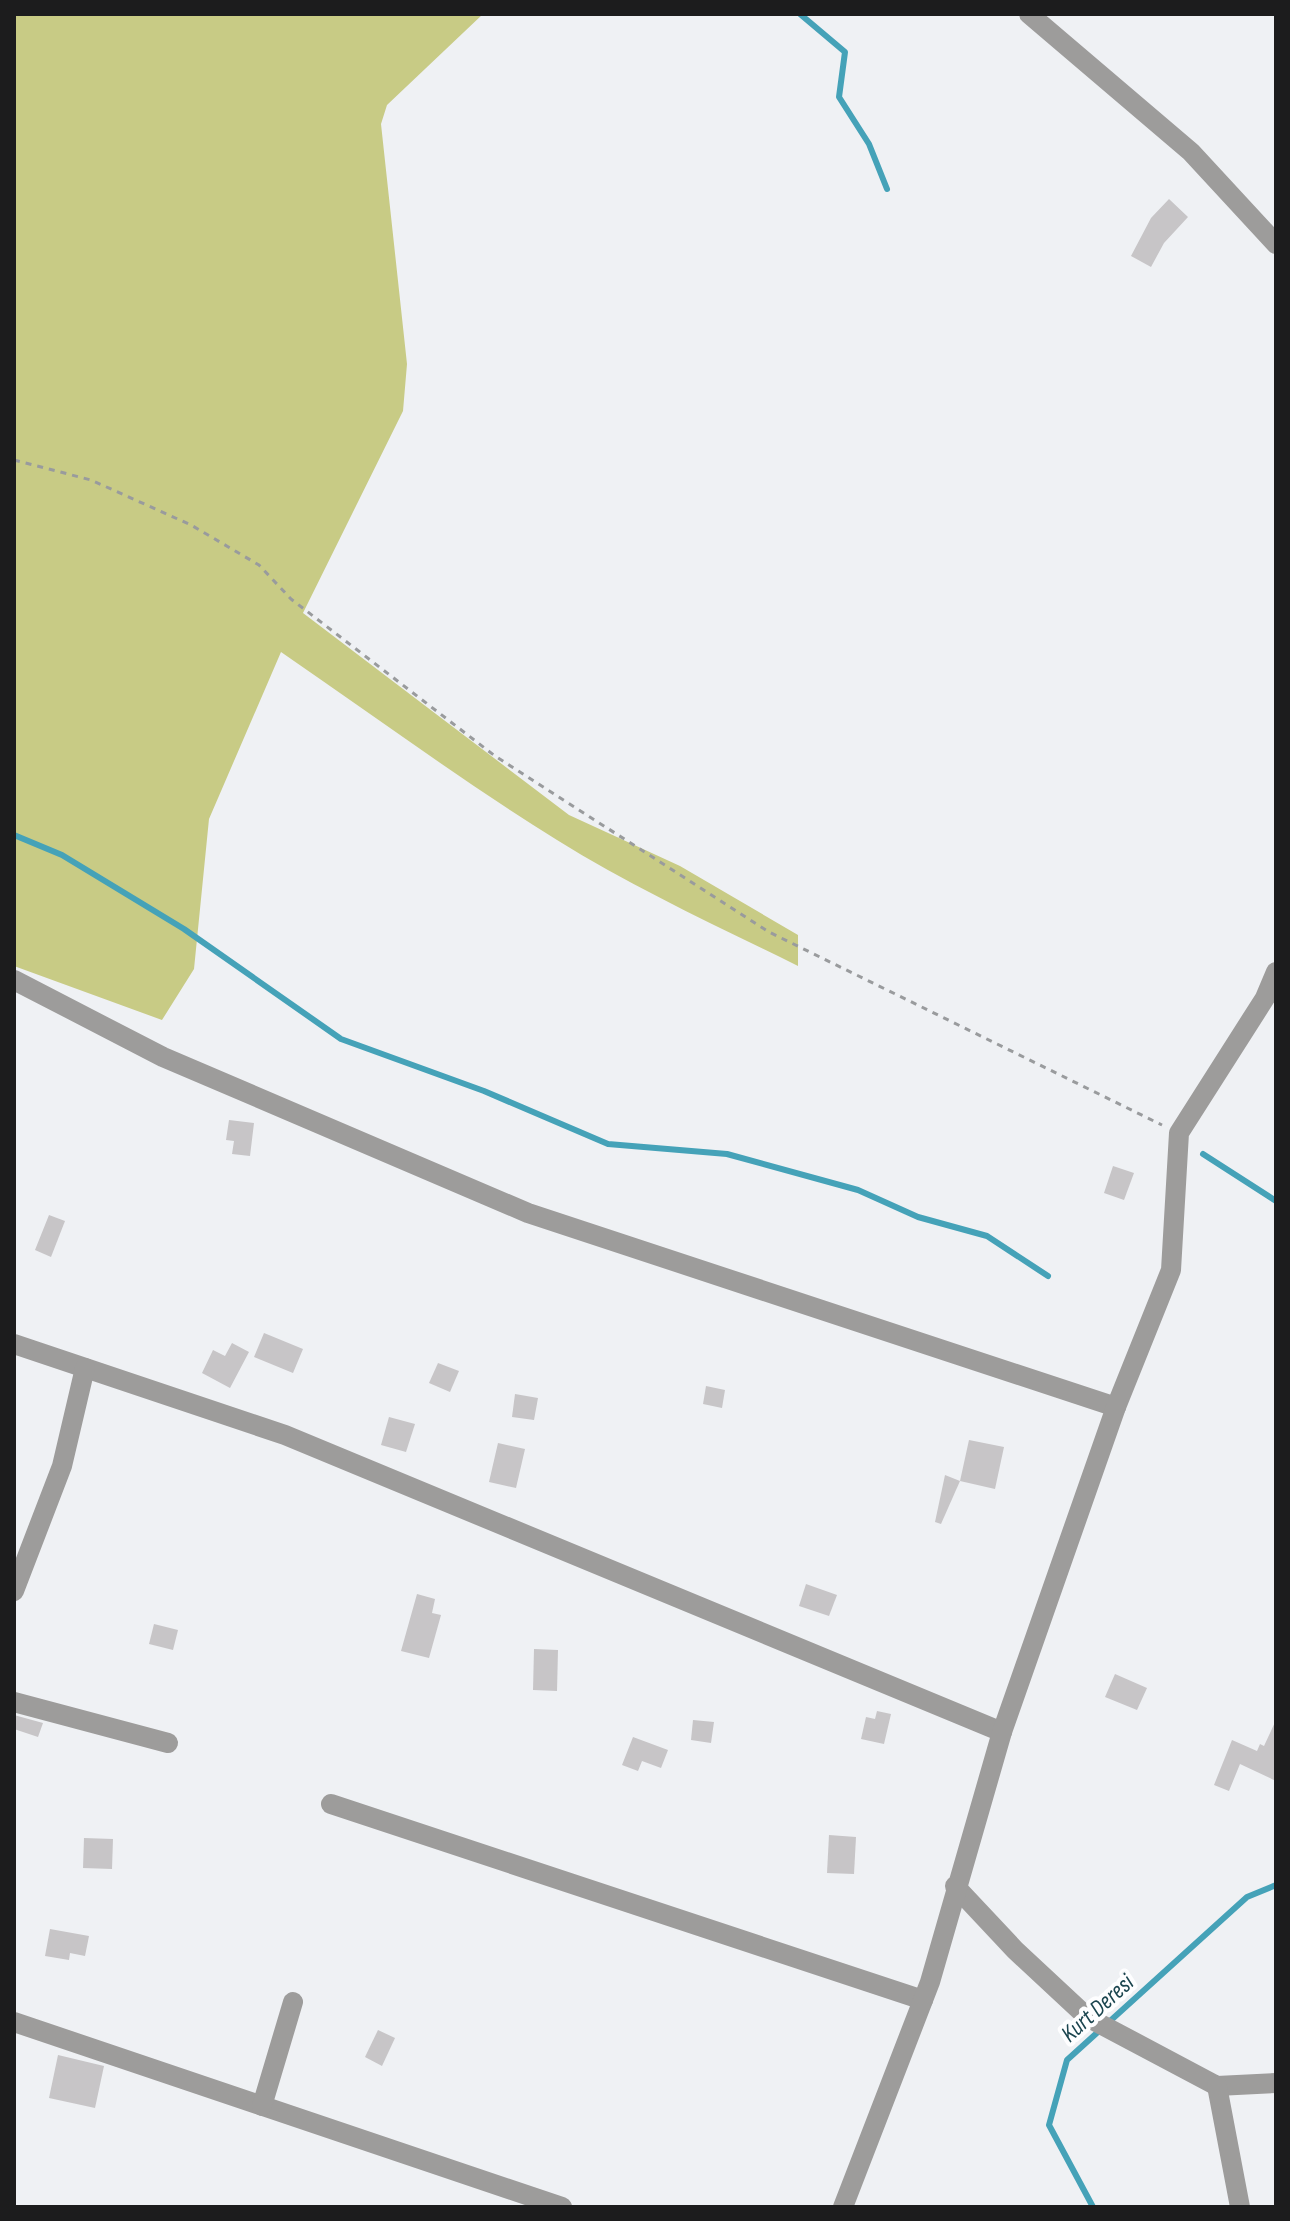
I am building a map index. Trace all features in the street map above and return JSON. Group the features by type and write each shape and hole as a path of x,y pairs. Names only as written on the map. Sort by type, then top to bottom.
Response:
{"street":[{"path":"1029,14 1191,152 1276,244"},
{"path":"843,2207 923,2000 1002,1732 1116,1407 1171,1270 1179,1133 1265,998 1276,972"},
{"path":"14,980 163,1057 528,1213 1116,1407"},
{"path":"14,1344 285,1435 1002,1732"},
{"path":"14,1591 62,1466 85,1368"},
{"path":"14,1702 168,1743"},
{"path":"331,1804 923,2000"},
{"path":"955,1886 1015,1950 1087,2017 1217,2086 1276,2083"},
{"path":"262,2106 293,2002"},
{"path":"14,2022 562,2207"},
{"path":"1217,2086 1240,2207"}],"path":[{"path":"14,460 91,480 191,525 259,565 291,599 495,756 769,932 1179,1133"}],"green space":[{"path":"14,14 483,14 387,105 381,124 407,364 403,411 303,613 569,815 680,866 798,935 798,966 586,858 452,771 281,652 209,819 194,969 162,1020 14,966"}],"building":[{"path":"1169,199 1188,217 1164,243 1151,267 1131,256 1151,218"},
{"path":"229,1120 254,1123 250,1156 232,1154 234,1141 226,1140"},
{"path":"1113,1166 1134,1173 1124,1200 1104,1193"},
{"path":"49,1215 65,1221 51,1257 35,1250"},
{"path":"264,1333 303,1349 293,1373 254,1357"},
{"path":"232,1343 249,1352 230,1388 202,1373 213,1350 225,1356"},
{"path":"438,1363 459,1371 450,1392 429,1383"},
{"path":"706,1386 725,1390 722,1408 703,1404"},
{"path":"515,1394 538,1398 534,1420 512,1417"},
{"path":"389,1417 415,1424 406,1452 381,1445"},
{"path":"969,1440 1004,1447 995,1489 960,1481"},
{"path":"498,1443 525,1449 516,1488 489,1482"},
{"path":"945,1475 960,1481 941,1524 935,1522"},
{"path":"806,1584 837,1595 829,1616 799,1606"},
{"path":"417,1594 435,1599 432,1613 441,1615 429,1658 401,1651"},
{"path":"154,1624 178,1630 173,1650 149,1644"},
{"path":"534,1649 558,1650 557,1691 533,1690"},
{"path":"1115,1674 1147,1688 1137,1710 1105,1697"},
{"path":"877,1711 891,1714 884,1744 861,1739 866,1717 875,1719"},
{"path":"14,1715 43,1723 38,1737 14,1729"},
{"path":"693,1720 714,1722 711,1743 691,1740"},
{"path":"1276,1720 1276,1781 1240,1764 1229,1791 1214,1785 1232,1740 1257,1751 1260,1744 1264,1746"},
{"path":"633,1737 668,1750 661,1768 642,1761 638,1771 622,1765"},
{"path":"829,1835 856,1837 854,1874 827,1873"},
{"path":"84,1838 113,1839 112,1869 83,1868"},
{"path":"50,1929 89,1936 85,1956 70,1953 69,1960 45,1956"},
{"path":"378,2030 395,2038 382,2066 365,2057"},
{"path":"58,2055 104,2066 95,2108 49,2098"}],"waterway":[{"path":"800,14 845,52 839,97 869,144 887,189"},
{"path":"14,835 62,855 184,929 341,1039 484,1091 608,1144 727,1154 858,1190 918,1217 987,1236 1048,1276"},
{"path":"1203,1154 1276,1201"},
{"name":"Kurt Deresi","path":"1093,2207 1049,2125 1067,2060 1247,1897 1276,1885"}]}
